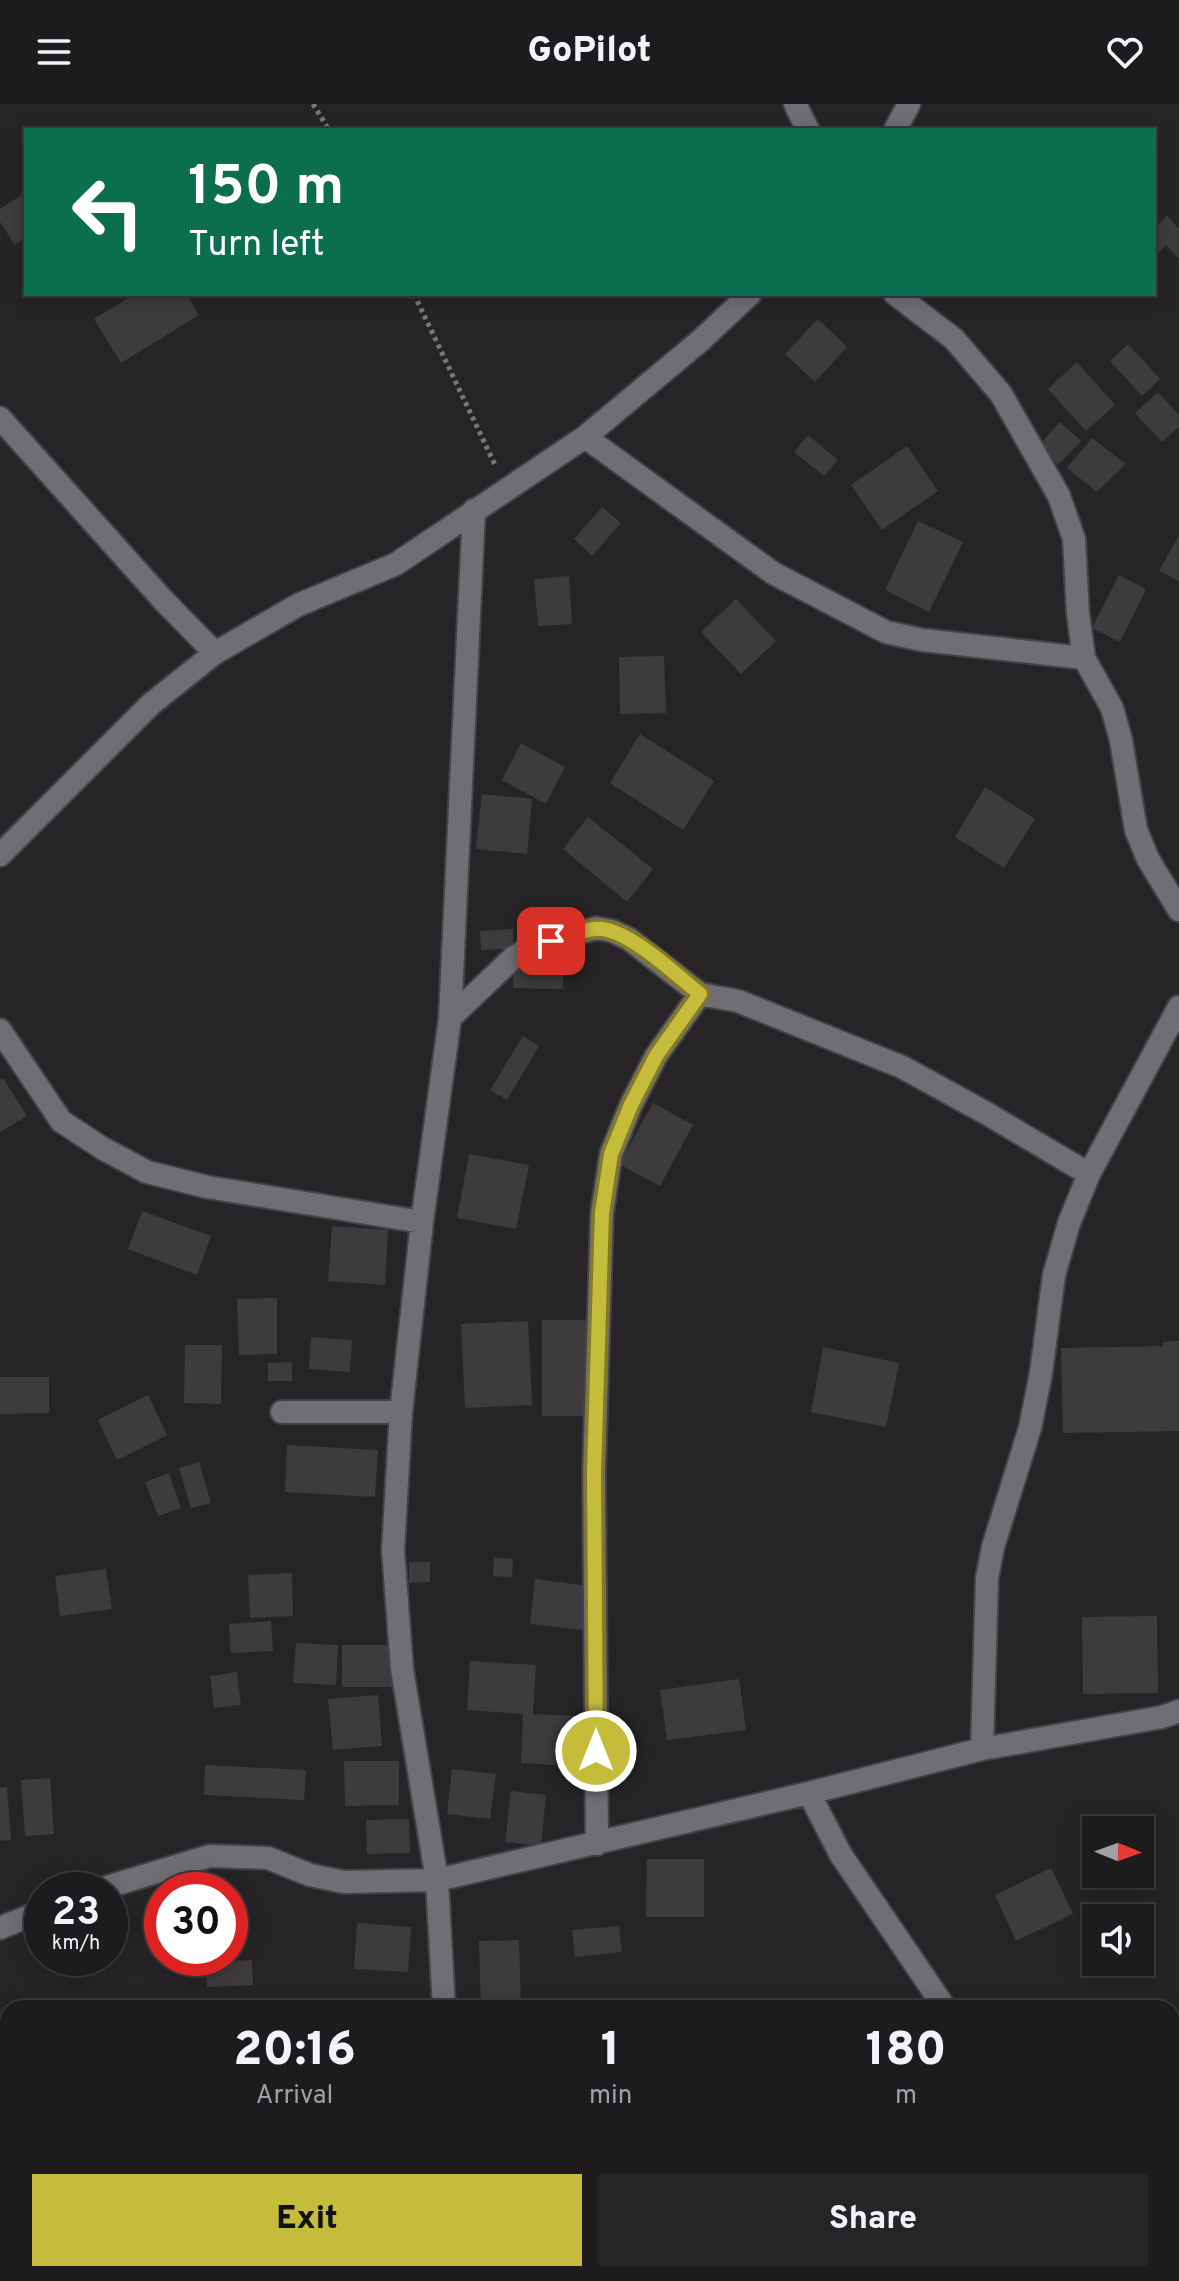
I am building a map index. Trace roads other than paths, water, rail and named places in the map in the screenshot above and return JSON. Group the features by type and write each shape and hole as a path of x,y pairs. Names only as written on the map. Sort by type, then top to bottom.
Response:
{"street":[{"path":"795,104 807,128"},
{"path":"896,128 909,104"},
{"path":"0,855 151,704 215,653 298,605 396,564 585,437 700,341 748,296"},
{"path":"898,296 954,339 1001,394 1059,496 1074,539 1084,658 1112,708 1121,740 1136,830 1148,859 1179,910"},
{"path":"0,418 164,601 215,653"},
{"path":"585,437 773,573 886,632 922,640 1084,658"},
{"path":"444,2000 437,1880 401,1654 393,1550 401,1412 422,1222 450,1018 474,510"},
{"path":"450,1018 514,957 529,948 596,928 612,931 629,939 700,994 738,1001 902,1067 1089,1174"},
{"path":"597,1844 594,1472 602,1213 611,1154 631,1105 656,1056 700,994"},
{"path":"982,1749 987,1578 993,1547 1030,1428 1054,1275 1069,1223 1089,1174 1179,1007"},
{"path":"0,1030 61,1121 147,1172 207,1187 422,1222"},
{"path":"282,1412 401,1412"},
{"path":"128,1881 210,1856 268,1858 310,1875 344,1882 437,1880 982,1749 1162,1717 1179,1711"},
{"path":"809,1793 841,1855 940,2000"},
{"path":"0,1928 24,1918"}]}
